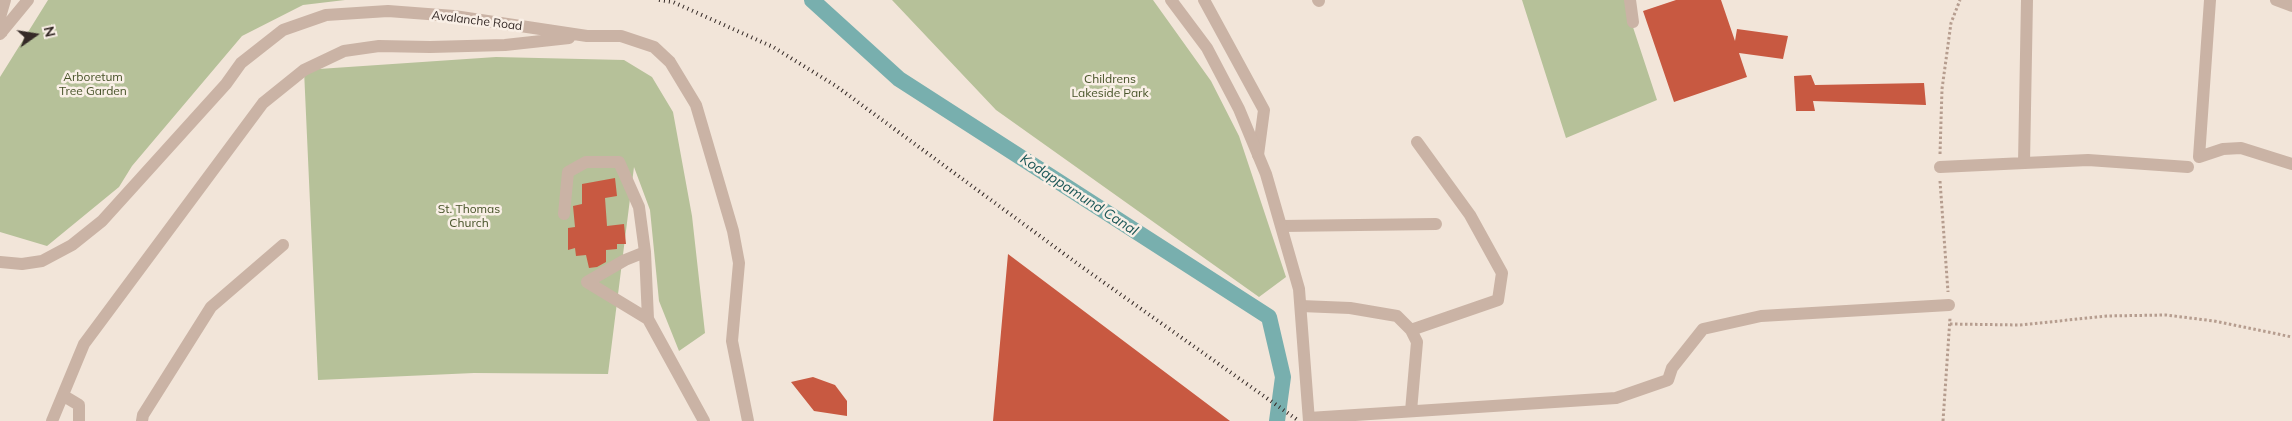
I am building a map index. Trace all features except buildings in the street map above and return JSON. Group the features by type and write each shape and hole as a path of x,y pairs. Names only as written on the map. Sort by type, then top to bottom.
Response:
{"street":[{"path":"1,33 0,17 5,0"},
{"path":"1,33 28,0"},
{"path":"1171,0 1207,48 1239,109 1258,155 1282,226 1299,289 1309,419 1616,398 1668,380 1672,368 1703,329 1761,316 1949,306"},
{"path":"1204,0 1264,110 1258,155"},
{"path":"1630,0 1633,22"},
{"path":"2024,163 2027,0"},
{"path":"2210,0 2199,157 2222,149 2241,148 2292,164"},
{"path":"2276,0 2292,6"},
{"name":"Avalanche Road","path":"0,262 22,264 42,261 72,245 102,221 226,84 241,63 284,30 326,15 388,10 454,16 587,36 622,36 654,48 670,62 696,105 733,231 739,263 732,341 748,421"},
{"path":"52,421 84,344 263,102 304,70 344,51 379,46 430,48 505,45 587,36"},
{"path":"1411,330 1498,300 1502,273 1470,215 1417,142"},
{"path":"1940,167 2088,160 2188,167"},
{"path":"564,214 568,172 586,162 619,162 639,207 645,252 648,319 704,421"},
{"path":"1282,226 1436,224"},
{"path":"142,421 211,307 283,245"},
{"path":"645,252 625,260 587,282 648,319"},
{"path":"1301,306 1350,308 1397,316 1411,330 1417,342 1411,411"},
{"path":"64,396 79,405 79,421"}],"path":[{"path":"1944,421 1950,324 1940,167 1944,80 1951,23 1960,0"},
{"path":"1950,324 2020,326 2107,316 2166,315 2214,321 2292,337"}],"green space":[{"name":"Arboretum Tree Garden","path":"48,0 345,0 303,5 242,36 132,166 119,187 47,246 0,232 0,77"},
{"name":"Childrens Lakeside Park","path":"892,0 1153,0 1211,81 1239,136 1286,277 1259,297 996,110"},
{"path":"1522,0 1636,0 1627,9 1657,100 1566,138"},
{"name":"St. Thomas Church","path":"496,57 624,60 652,77 673,112 692,216 705,333 679,351 659,301 650,210 634,167 608,374 474,373 318,380 304,70"}],"waterway":[{"name":"Kodappamund Canal","path":"812,0 899,79 1269,317 1283,377 1277,421"}],"railway":[{"path":"659,0 673,2 773,47 836,86 1082,267 1299,421"}]}
